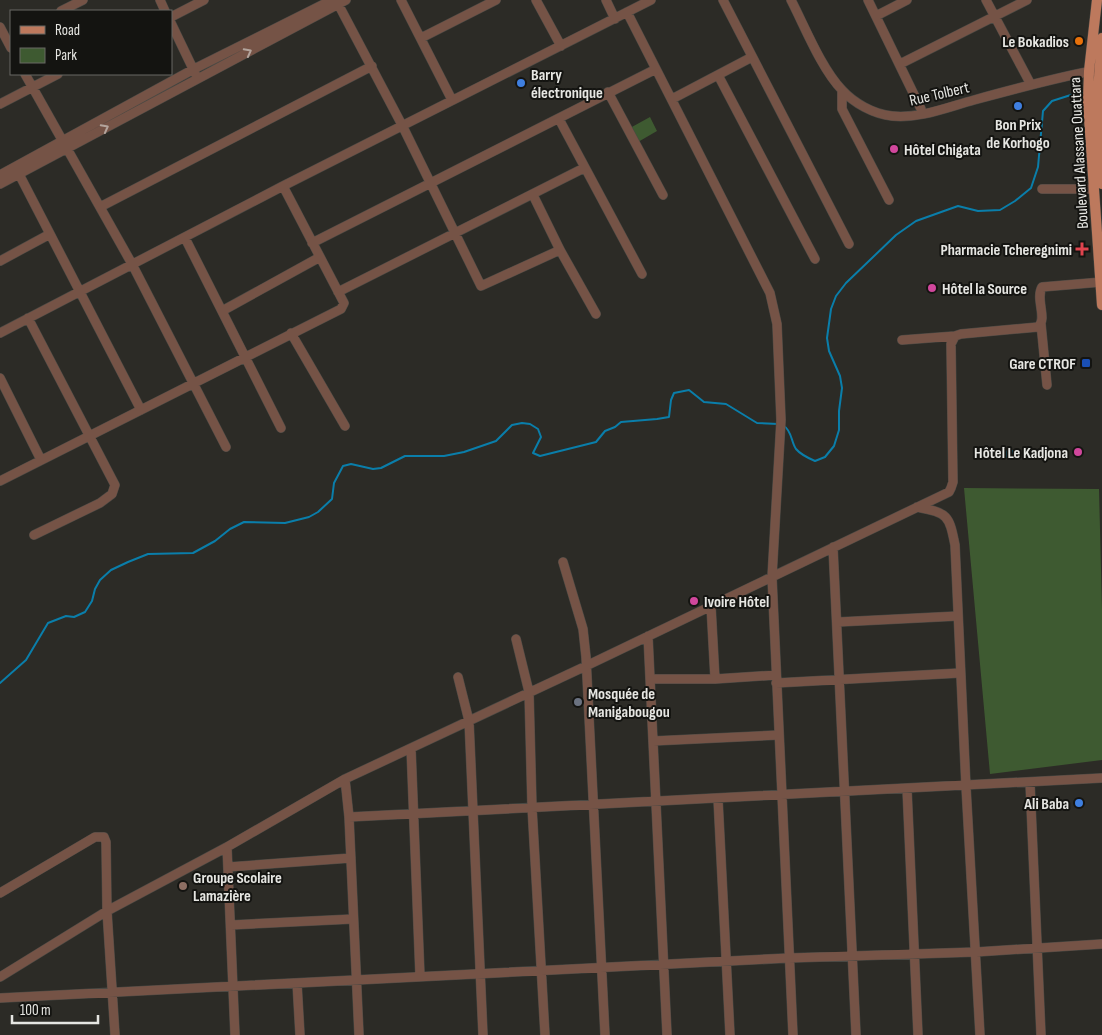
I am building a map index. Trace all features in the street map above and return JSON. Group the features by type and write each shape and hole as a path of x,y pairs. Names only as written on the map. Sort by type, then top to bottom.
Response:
{"main road":[{"name":"Boulevard Alassane Ouattara","path":"1097,0 1093,103 1098,163 1102,305"},
{"name":"Boulevard Alassane Ouattara","path":"1094,72 1102,38"}],"street":[{"path":"63,10 83,0"},
{"path":"172,16 204,0"},
{"path":"401,0 452,100"},
{"path":"421,38 496,0"},
{"path":"536,0 561,46"},
{"path":"606,0 615,19"},
{"path":"0,333 402,125 651,0"},
{"path":"723,0 849,244"},
{"name":"Rue Tolbert","path":"791,0 829,74 842,90 860,104 890,116 922,114 1032,84 1094,72"},
{"name":"Rue Tolbert","path":"798,0 834,71 846,86 862,100 883,109 902,111 921,109 1029,81 1094,72"},
{"path":"868,0 921,109"},
{"path":"876,16 907,0"},
{"path":"986,0 1029,81"},
{"path":"900,64 1027,0"},
{"path":"0,175 65,145 196,74 338,1 402,125 481,286 560,250"},
{"path":"627,12 770,293 777,324 781,420 772,577 793,1035"},
{"path":"172,25 196,74"},
{"path":"0,27 7,42"},
{"path":"672,99 752,57"},
{"path":"100,207 372,66"},
{"path":"312,243 656,69"},
{"path":"26,75 132,264 226,447"},
{"path":"0,104 56,75"},
{"path":"718,75 815,259"},
{"path":"842,90 842,109 889,200"},
{"path":"608,92 663,195"},
{"path":"559,119 642,274"},
{"path":"0,184 65,145"},
{"path":"338,292 534,195 584,168"},
{"path":"19,174 141,410"},
{"path":"0,481 341,309 344,303 283,186"},
{"path":"1042,189 1098,186"},
{"path":"534,195 560,250 596,314"},
{"path":"0,260 50,234"},
{"path":"185,238 281,428"},
{"path":"222,311 320,257"},
{"path":"1047,385 1039,294 1042,287 1101,282"},
{"path":"28,318 114,485 112,494 100,503 34,535"},
{"path":"902,340 1038,327 1041,324"},
{"path":"291,333 345,426"},
{"path":"0,978 108,911 227,847 345,778 586,666 943,495 951,488 953,482 951,344 955,336"},
{"path":"0,378 41,460"},
{"path":"917,507 938,511 947,517 951,525 955,545 960,673 980,1035"},
{"path":"833,548 838,622 851,956 856,1035"},
{"path":"563,562 583,629 605,1035"},
{"path":"712,606 715,679"},
{"path":"838,622 958,616"},
{"path":"648,636 667,1035"},
{"path":"516,639 529,692 532,807 545,1035"},
{"path":"650,679 840,680 960,673"},
{"path":"458,677 468,721 483,1035"},
{"path":"653,741 778,735"},
{"path":"411,748 412,814 420,976"},
{"path":"345,778 349,818 359,1035"},
{"path":"349,818 532,807 966,787 1102,778"},
{"path":"1030,783 1042,1035"},
{"path":"907,789 918,1035"},
{"path":"718,799 730,1035"},
{"path":"0,892 96,836 104,838 106,842 115,1035"},
{"path":"227,847 235,1035"},
{"path":"228,867 351,858"},
{"path":"231,925 353,919"},
{"path":"0,998 420,976 726,963 789,958 976,952 1102,944"},
{"path":"297,983 300,1035"}],"green space":[{"path":"650,117 657,131 638,142 630,128"},
{"path":"964,488 1099,489 1102,609 1102,760 990,774"}],"water":[{"path":"1017,450 1018,457 1000,458 1000,451"}],"waterway":[{"path":"784,426 789,431 794,446 800,453 815,461 825,457 834,446 839,430 842,388 840,376 829,351 827,338 831,309 836,296 846,283 896,235 916,221 958,206 978,211 1000,210 1031,188 1038,167 1043,111 1052,101 1077,93 1085,93"},
{"path":"0,683 26,660 48,623 66,616 74,617 85,612 92,601 100,580 111,570 148,554 193,553 244,522 285,523 309,517 318,512 332,499 334,483 343,466 351,464 373,469 381,468 405,456 444,456 464,452 496,441 512,425 522,423 530,424 538,429 541,437 533,453 540,456 596,442 605,431 621,422 669,417 671,400 674,393 689,390 704,402 726,404 757,423 778,424"}],"place":[{"name":"Le Bokadios","path":"1079,41"},
{"name":"Barry électronique","path":"521,83"},
{"name":"Bon Prix de Korhogo","path":"1018,106"},
{"name":"Hôtel Chigata","path":"894,149"},
{"name":"Pharmacie Tcheregnimi","path":"1082,249"},
{"name":"Hôtel la Source","path":"932,288"},
{"name":"Gare CTROF","path":"1086,363"},
{"name":"Hôtel Le Kadjona","path":"1078,452"},
{"name":"Ivoire Hôtel","path":"694,601"},
{"name":"Mosquée de Manigabougou","path":"578,702"},
{"name":"Ali Baba","path":"1079,803"},
{"name":"Groupe Scolaire Lamazière","path":"183,886"}]}
